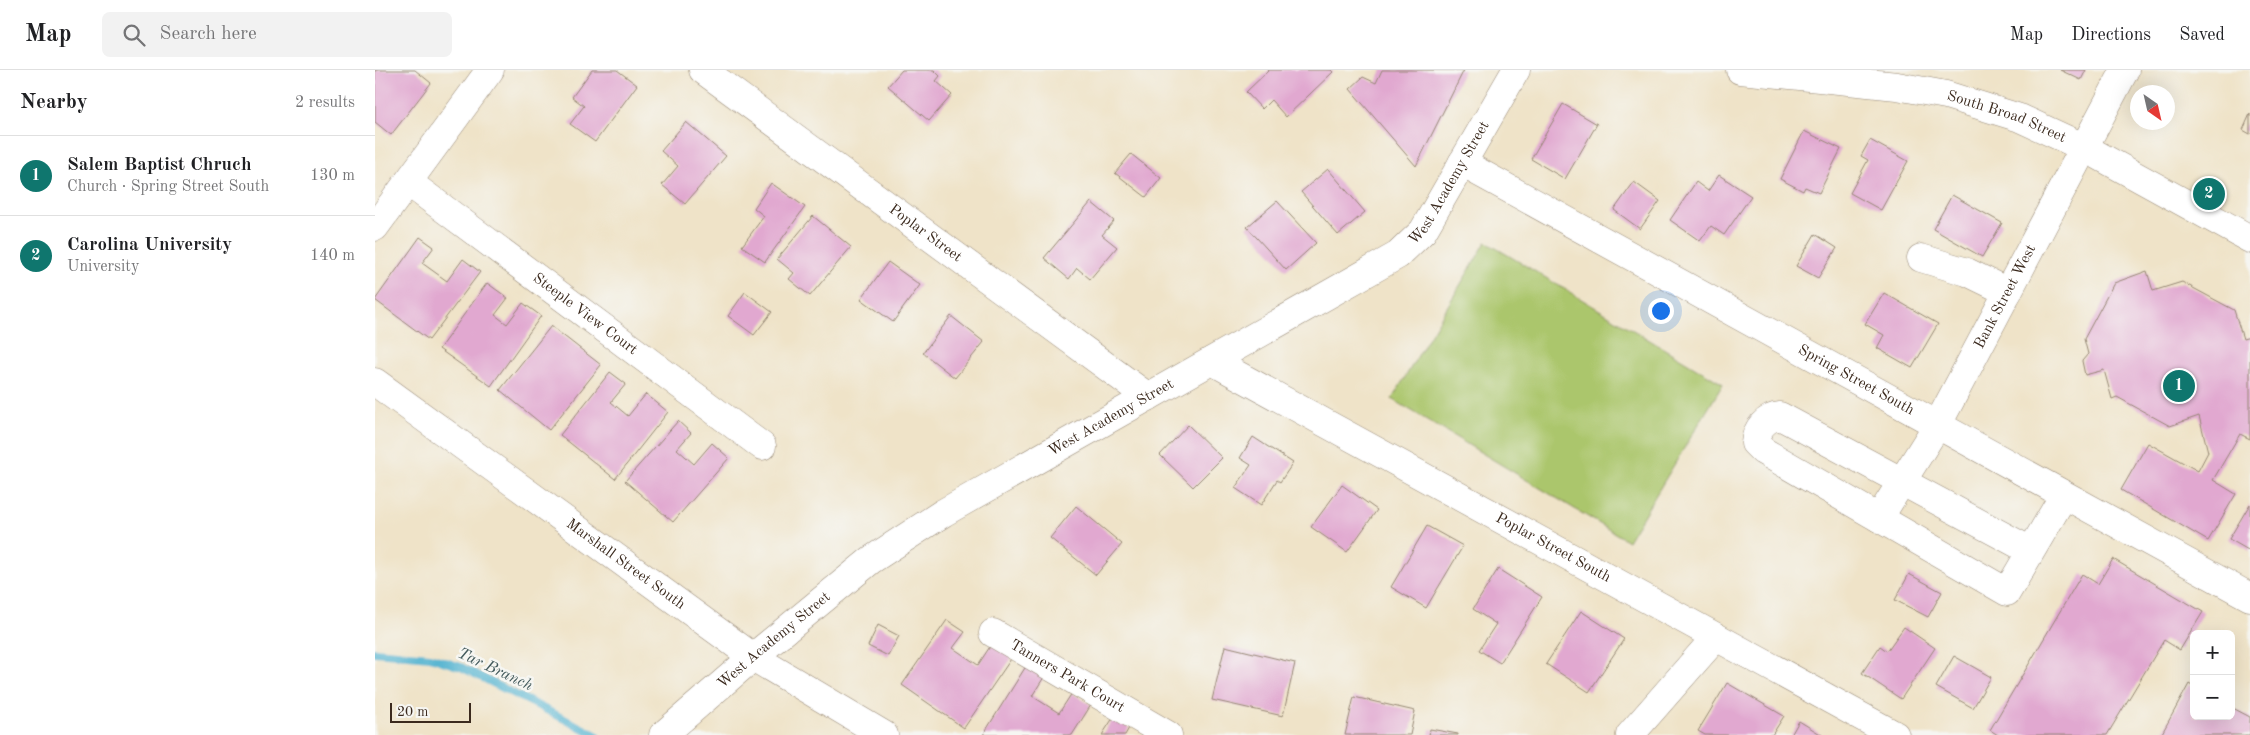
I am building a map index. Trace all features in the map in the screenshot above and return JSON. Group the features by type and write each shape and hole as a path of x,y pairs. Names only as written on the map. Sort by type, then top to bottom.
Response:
{"street":[{"path":"375,227 490,70"},
{"name":"Poplar Street","path":"703,70 1148,397"},
{"name":"West Academy Street","path":"663,735 753,657 871,560 943,513 1397,255 1423,231 1516,70"},
{"name":"South Broad Street","path":"1740,70 1897,86 1946,95 2021,118 2085,148 2250,239"},
{"name":"Bank Street West","path":"1879,518 1938,424 2125,70"},
{"name":"Spring Street South","path":"1462,163 2250,597"},
{"name":"Steeple View Court","path":"408,182 762,446"},
{"path":"1921,258 1967,272 2008,292"},
{"name":"Poplar Street South","path":"1212,361 1895,735"},
{"name":"Marshall Street South","path":"375,382 753,657 884,735"},
{"path":"2031,551 1780,416 1774,416 1762,424 1755,434 1755,443 1763,451 2007,592 2064,495"},
{"name":"Tanners Park Court","path":"993,633 1168,735"},
{"path":"1640,732 1716,637"}],"green space":[{"path":"1486,242 1723,384 1628,541 1392,399"}],"building":[{"path":"375,70 415,70 431,83 391,135 375,122"},
{"path":"592,70 617,70 637,85 595,142 570,124 584,106 572,97"},
{"path":"902,70 934,70 940,76 936,81 952,95 929,121 888,86"},
{"path":"1269,70 1331,70 1333,72 1286,117 1271,100 1262,109 1246,92"},
{"path":"1382,70 1464,70 1416,166 1350,89 1363,77 1376,83"},
{"path":"2060,70 2086,70 2081,80"},
{"path":"1563,104 1597,124 1565,179 1531,159"},
{"path":"2250,114 2250,134 2243,130"},
{"path":"686,122 726,156 685,204 662,185 678,166 661,151"},
{"path":"1804,131 1841,149 1819,193 1805,187 1803,191 1780,179"},
{"path":"1870,140 1908,161 1881,210 1850,193 1868,160 1861,156"},
{"path":"1131,154 1161,178 1146,197 1115,173"},
{"path":"1328,169 1365,212 1338,235 1301,192"},
{"path":"1719,175 1751,196 1724,235 1711,226 1700,241 1670,220 1696,182 1708,191"},
{"path":"1634,182 1660,201 1640,229 1614,210"},
{"path":"771,183 805,207 765,262 742,246 764,216 754,208"},
{"path":"1952,195 2002,223 1982,257 1933,229"},
{"path":"1277,201 1316,243 1286,270 1247,227"},
{"path":"1091,202 1114,221 1102,235 1117,247 1090,279 1077,268 1069,279 1044,258"},
{"path":"813,216 851,247 810,296 789,279 794,273 777,259"},
{"path":"1815,234 1837,248 1818,278 1796,266"},
{"path":"420,237 434,247 422,263 447,281 463,259 480,272 429,340 375,300"},
{"path":"888,262 920,285 893,322 861,299"},
{"path":"2147,271 2153,291 2182,282 2234,310 2243,339 2250,337 2250,439 2240,434 2213,480 2236,494 2208,541 2121,490 2148,443 2198,471 2208,452 2199,416 2170,426 2117,397 2112,399 2104,370 2085,375 2082,361 2088,354 2084,339 2114,283"},
{"path":"487,283 508,298 495,315 507,324 523,303 541,316 491,386 439,349"},
{"path":"745,292 772,312 754,335 728,316"},
{"path":"1884,293 1938,324 1912,368 1877,348 1884,335 1865,324"},
{"path":"951,316 984,342 955,378 923,353"},
{"path":"551,326 601,365 549,430 500,390"},
{"path":"610,372 626,384 611,402 628,416 646,394 668,412 615,479 560,435"},
{"path":"678,421 691,433 677,449 694,464 712,443 729,458 673,522 625,481"},
{"path":"1188,425 1222,458 1193,487 1160,455"},
{"path":"1253,437 1293,463 1280,482 1277,480 1261,505 1235,488 1251,465 1240,458"},
{"path":"1342,485 1377,510 1347,552 1311,527"},
{"path":"2250,504 2250,551 2229,539"},
{"path":"1076,506 1122,544 1096,575 1050,538"},
{"path":"1427,526 1463,546 1426,608 1391,587"},
{"path":"2113,559 2203,612 2192,630 2190,630 2190,633 2180,650 2164,640 2107,735 1998,735 1990,730 2082,574 2098,584"},
{"path":"1498,569 1542,597 1500,663 1479,650 1496,624 1473,609"},
{"path":"1909,574 1942,592 1928,617 1895,600"},
{"path":"1581,611 1624,639 1589,692 1546,664"},
{"path":"947,620 965,632 953,648 978,665 993,642 1013,656 964,728 902,685"},
{"path":"878,625 899,636 888,656 868,646"},
{"path":"1904,627 1935,648 1901,699 1862,673 1880,646 1887,651"},
{"path":"1225,646 1295,663 1283,716 1212,700"},
{"path":"1954,656 1991,677 1973,708 1936,687"},
{"path":"1028,663 1046,674 1032,696 1059,713 1072,693 1091,705 1072,735 983,735"},
{"path":"1727,683 1784,716 1772,735 1705,735 1698,731"},
{"path":"2189,684 2190,720 2235,720 2235,709 2250,717 2250,735 2161,735"},
{"path":"1354,697 1415,711 1410,735 1345,735"},
{"path":"1113,718 1129,728 1125,735 1102,735"},
{"path":"1799,721 1822,735 1791,735"},
{"path":"1430,729 1458,734 1458,735 1429,735"}],"waterway":[{"name":"Tar Branch","path":"375,652 430,657 461,667 596,735"}],"place":[{"name":"Carolina University","path":"2209,194"},
{"name":"Salem Baptist Chruch","path":"2179,386"}]}
